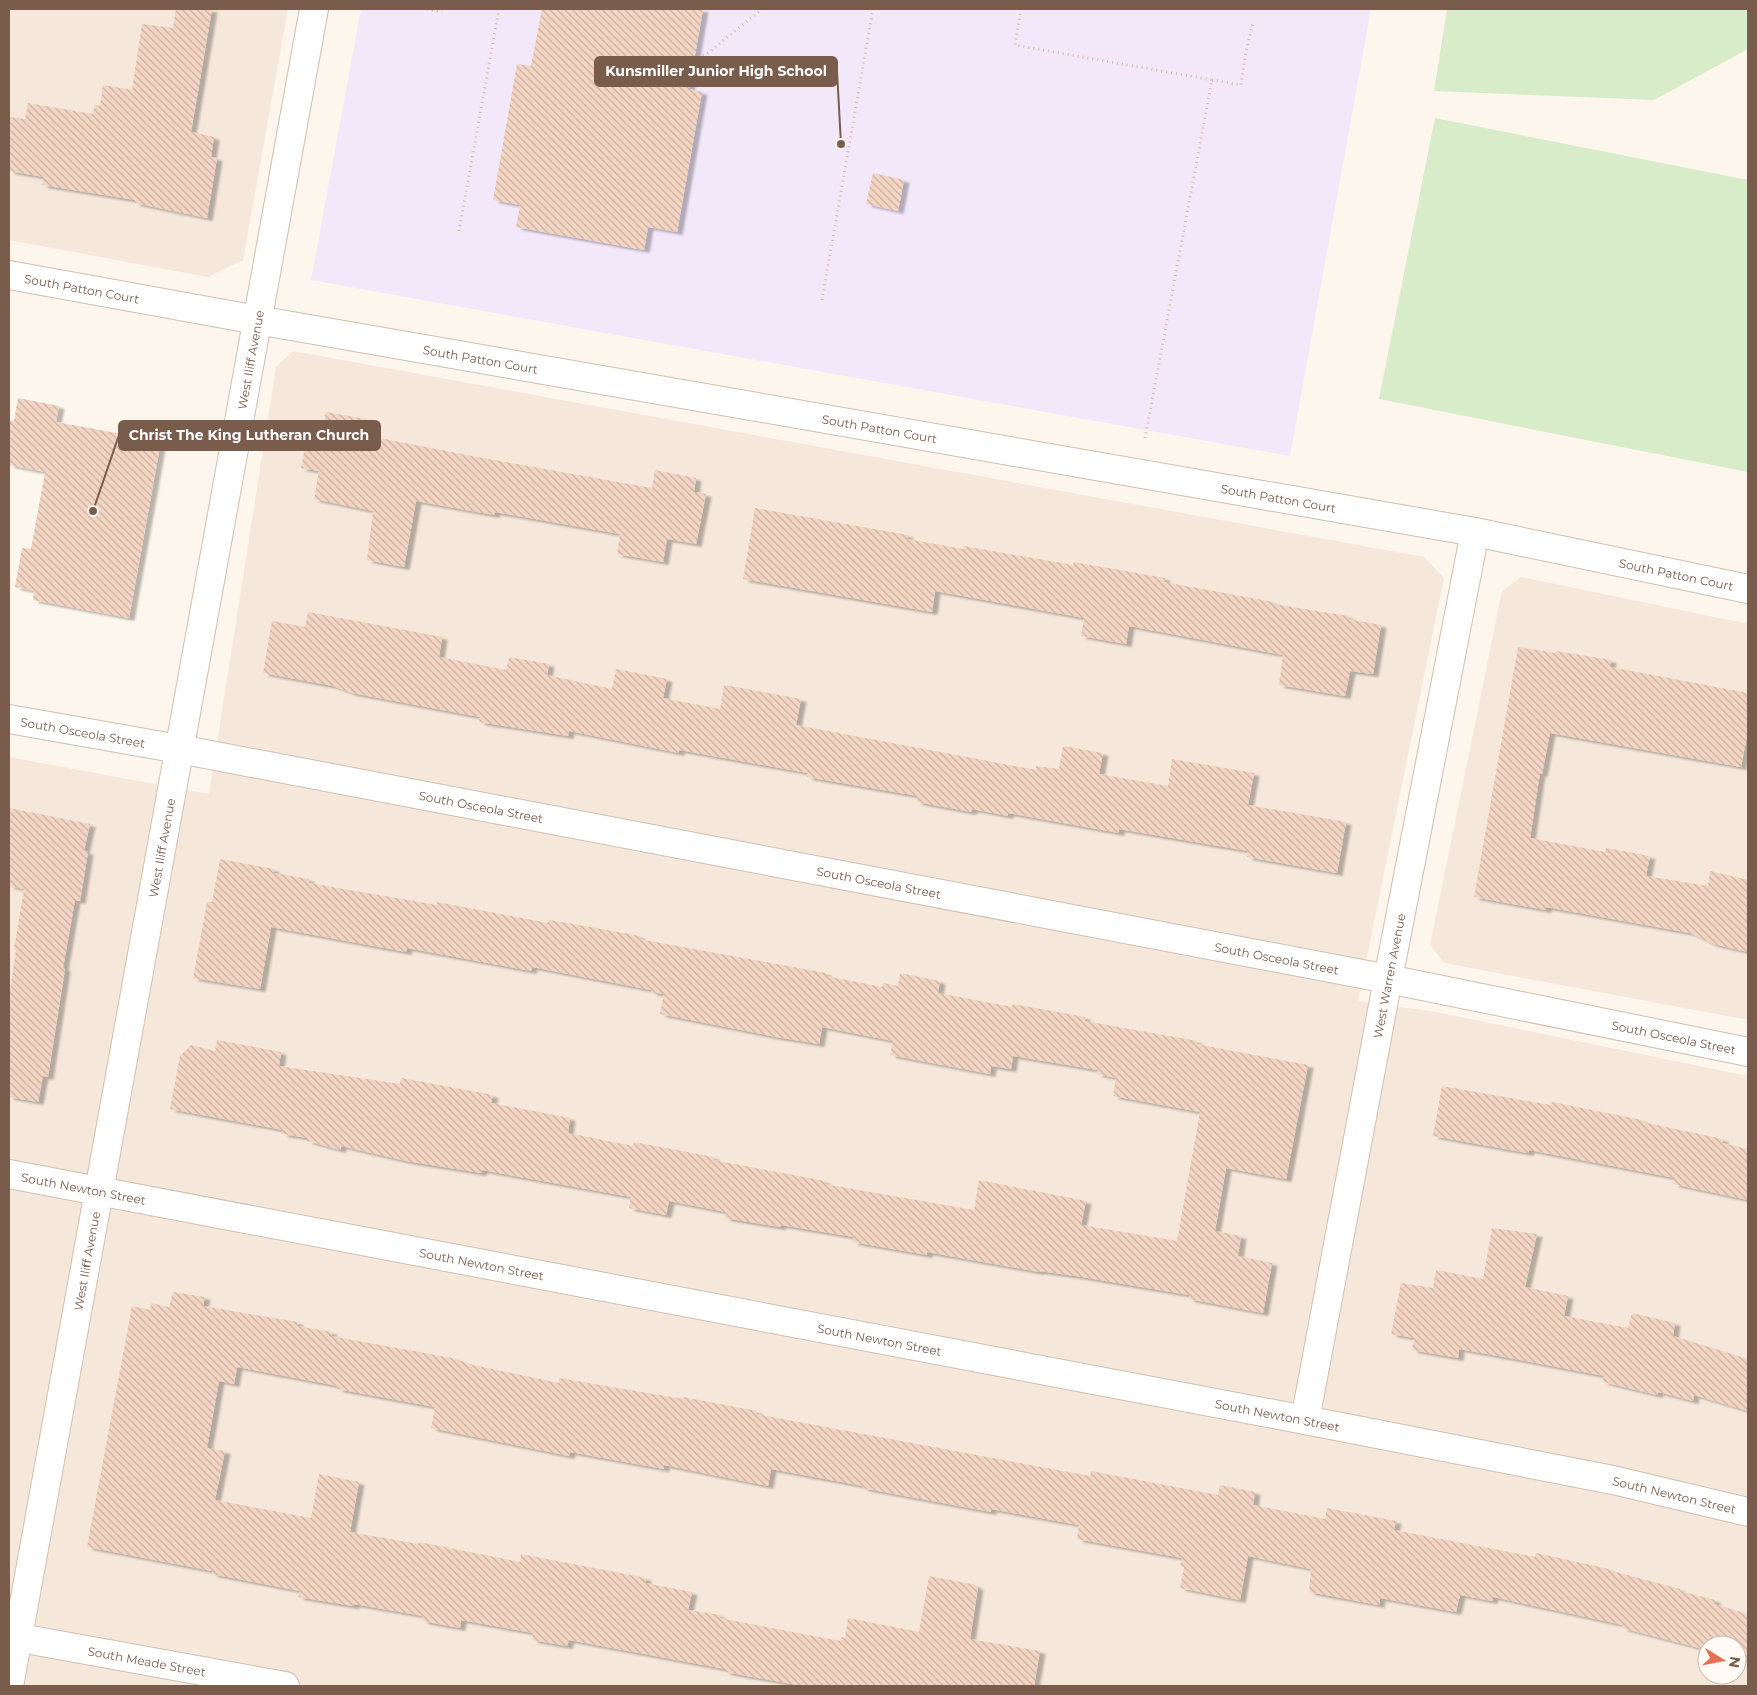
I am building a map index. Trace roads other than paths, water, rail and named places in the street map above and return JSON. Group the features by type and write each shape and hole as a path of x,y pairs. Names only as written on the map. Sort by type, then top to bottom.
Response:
{"street":[{"name":"West Iliff Avenue","path":"9,1686 13,1636 99,1191 314,9"},
{"name":"South Patton Court","path":"9,275 257,320 1475,532 1748,589"},
{"name":"West Warren Avenue","path":"1305,1420 1475,532"},
{"name":"South Osceola Street","path":"9,720 179,749 1388,979 1748,1052"},
{"name":"South Newton Street","path":"9,1174 1614,1480 1748,1512"},
{"name":"South Meade Street","path":"13,1636 285,1686"}],"place":[{"name":"Kunsmiller Junior High School","path":"841,144"},
{"name":"Christ The King Lutheran Church","path":"93,511"}]}
